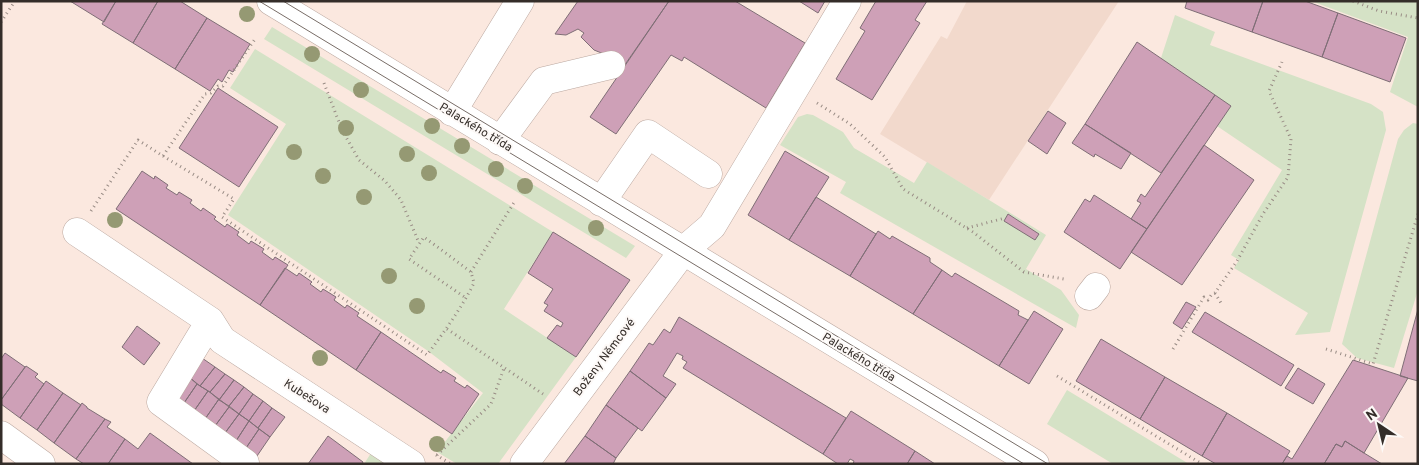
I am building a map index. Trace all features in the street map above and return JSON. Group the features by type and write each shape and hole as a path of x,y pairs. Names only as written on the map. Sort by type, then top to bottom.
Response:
{"street":[{"name":"Palackého třída","path":"271,1 601,202 684,250 1026,462"},
{"path":"452,112 520,1"},
{"path":"684,250 712,226 847,1"},
{"path":"500,141 544,81 611,65"},
{"path":"601,202 648,134 708,174"},
{"name":"Kubešova","path":"77,232 210,321 222,340 411,464"},
{"name":"Boženy Němcové","path":"524,464 684,250"},
{"path":"210,321 161,402 246,463"},
{"path":"1,435 41,464"}],"path":[{"path":"1,22 16,1"},
{"path":"1353,1 1379,11 1418,18"},
{"path":"163,156 205,94 211,93 218,86 223,86 255,39"},
{"path":"1173,349 1204,297 1208,300 1215,293 1237,262 1263,214 1288,177 1290,139 1269,91 1282,62"},
{"path":"324,83 342,130 359,160 386,181 401,200 419,243"},
{"path":"795,88 850,124 885,158 903,189 967,228 1024,272 1064,279"},
{"path":"77,232 138,140 234,199 222,217 426,355 446,329 466,298 474,283 471,272 424,237 409,259 466,298"},
{"path":"471,272 515,202"},
{"path":"1326,349 1373,364 1418,214"},
{"path":"967,228 1005,218"},
{"path":"1215,293 1221,303"},
{"path":"446,329 565,409"},
{"path":"437,455 491,404 504,368"},
{"path":"1057,376 1202,464"}],"shaded area":[{"path":"967,1 1119,1 989,200 880,134 941,36 947,39"}],"green space":[{"path":"1311,1 1413,1 1418,3 1418,107 1390,92 1408,37"},
{"path":"1175,15 1215,32 1210,45 1371,104 1383,112 1386,130 1330,332 1295,335 1308,313 1234,268 1239,260 1231,255 1282,170 1217,126 1230,106 1161,58"},
{"path":"272,27 635,246 626,258 264,39"},
{"path":"255,49 553,232 504,309 576,357 498,464 457,464 437,452 483,393 428,351 228,215 286,124 230,88"},
{"path":"807,114 813,115 843,132 854,148 914,183 927,162 1046,235 1026,269 1061,290 1079,315 1076,328 840,193 846,182 780,145 798,117"},
{"path":"1413,123 1418,124 1418,290 1394,368 1357,358 1342,344 1398,139 1404,130"},
{"path":"1067,390 1189,464 1113,464 1047,424"},
{"path":"371,453 387,464 364,464"}],"building":[{"path":"70,1 116,1 104,22"},
{"path":"116,1 158,1 133,43 102,24"},
{"path":"158,1 180,1 207,18 175,69 133,43"},
{"path":"578,1 669,1 624,66 609,56 594,50 581,37 584,33 578,29 566,35 555,34"},
{"path":"669,1 735,1 805,43 766,108 684,57 682,61 671,55 616,134 590,117"},
{"path":"799,1 825,1 818,13"},
{"path":"876,1 927,1 915,20 920,23 872,100 836,79 865,31 860,28"},
{"path":"1187,1 1263,1 1252,32 1185,8"},
{"path":"1263,1 1305,1 1338,13 1322,57 1252,32"},
{"path":"1338,13 1406,38 1390,82 1322,57"},
{"path":"207,18 250,44 233,72 229,70 222,82 218,79 210,91 175,69"},
{"path":"1137,42 1215,95 1161,173 1085,124"},
{"path":"218,88 278,127 239,187 179,148"},
{"path":"1215,95 1231,106 1147,229 1131,219 1141,203 1137,201 1141,194 1145,197"},
{"path":"1048,111 1066,123 1047,154 1028,141"},
{"path":"1085,124 1131,153 1121,169 1095,154 1094,157 1072,143"},
{"path":"1204,145 1254,180 1182,285 1131,252"},
{"path":"785,151 829,177 789,240 748,215"},
{"path":"142,171 154,179 155,176 168,185 166,188 177,195 179,192 192,200 190,203 201,211 203,208 216,217 214,219 225,227 227,224 239,232 237,235 249,244 251,241 264,249 262,252 273,260 275,257 288,265 260,305 116,209"},
{"path":"1094,195 1147,229 1120,269 1064,232 1085,199 1090,202"},
{"path":"816,197 876,234 850,276 789,240"},
{"path":"1008,214 1039,234 1035,240 1004,221"},
{"path":"878,231 890,239 892,236 930,258 930,262 942,270 913,314 850,276"},
{"path":"553,232 630,280 576,357 547,338 557,325 561,327 563,323 544,311 548,305 544,303 553,289 528,273"},
{"path":"285,268 297,276 299,273 312,282 310,284 321,292 323,289 336,297 334,300 345,308 347,305 359,313 357,316 381,332 356,370 260,305"},
{"path":"942,270 952,277 955,273 1019,311 1018,315 1028,320 999,366 913,314"},
{"path":"1186,302 1196,307 1182,329 1173,323"},
{"path":"1418,309 1418,381 1400,376"},
{"path":"1034,311 1063,329 1029,384 999,366"},
{"path":"1205,312 1294,365 1281,386 1192,332"},
{"path":"679,317 846,418 823,454 683,368 687,362 682,359 683,356 677,353 663,376 676,384 666,398 630,371 649,343 653,345 664,329 670,333"},
{"path":"137,326 160,343 144,365 122,347"},
{"path":"381,332 441,373 443,370 456,378 454,381 465,388 467,385 479,394 452,434 356,370"},
{"path":"1101,339 1165,377 1140,419 1076,381"},
{"path":"5,353 25,367 1,400 1,359"},
{"path":"202,358 215,367 200,386 189,377"},
{"path":"1353,360 1408,378 1364,453 1345,441 1342,447 1336,444 1324,464 1282,464 1287,456 1292,459"},
{"path":"26,366 38,374 35,377 44,384 20,418 1,404 1,400"},
{"path":"215,367 225,374 210,392 200,386"},
{"path":"1298,368 1325,384 1313,404 1285,388"},
{"path":"630,371 666,398 642,431 606,405"},
{"path":"225,374 234,380 219,400 210,392"},
{"path":"189,377 197,384 184,403 175,396"},
{"path":"1165,377 1227,413 1202,456 1140,419"},
{"path":"234,380 244,387 229,406 219,400"},
{"path":"46,381 63,393 37,430 20,418"},
{"path":"197,384 208,391 194,411 184,403"},
{"path":"244,387 253,394 239,414 229,406"},
{"path":"208,391 219,399 205,419 194,411"},
{"path":"63,393 81,405 54,443 37,430"},
{"path":"253,394 263,401 249,421 239,414"},
{"path":"219,399 229,407 215,426 205,419"},
{"path":"263,401 272,408 258,428 249,421"},
{"path":"82,403 105,419 76,459 54,443"},
{"path":"606,405 638,428 616,458 585,436"},
{"path":"229,407 239,414 225,433 215,426"},
{"path":"272,408 285,417 270,437 258,428"},
{"path":"851,411 915,451 907,464 853,464 854,461 850,459 847,464 838,464 823,454"},
{"path":"1227,413 1290,451 1282,464 1216,464 1202,456"},
{"path":"239,414 249,421 236,441 225,433"},
{"path":"105,419 111,422 107,427 125,439 108,464 84,464 76,459"},
{"path":"249,421 259,429 246,448 236,441"},
{"path":"259,429 270,437 257,456 246,448"},
{"path":"150,433 193,464 108,464 125,439 138,449"},
{"path":"328,436 363,462 362,464 308,464"},
{"path":"585,436 616,458 613,464 564,464"},
{"path":"1345,441 1382,464 1324,464 1336,444 1342,447"},
{"path":"915,451 935,464 907,464"}],"tram line":[{"path":"259,1 1024,464"},
{"path":"283,1 1048,464"}]}
